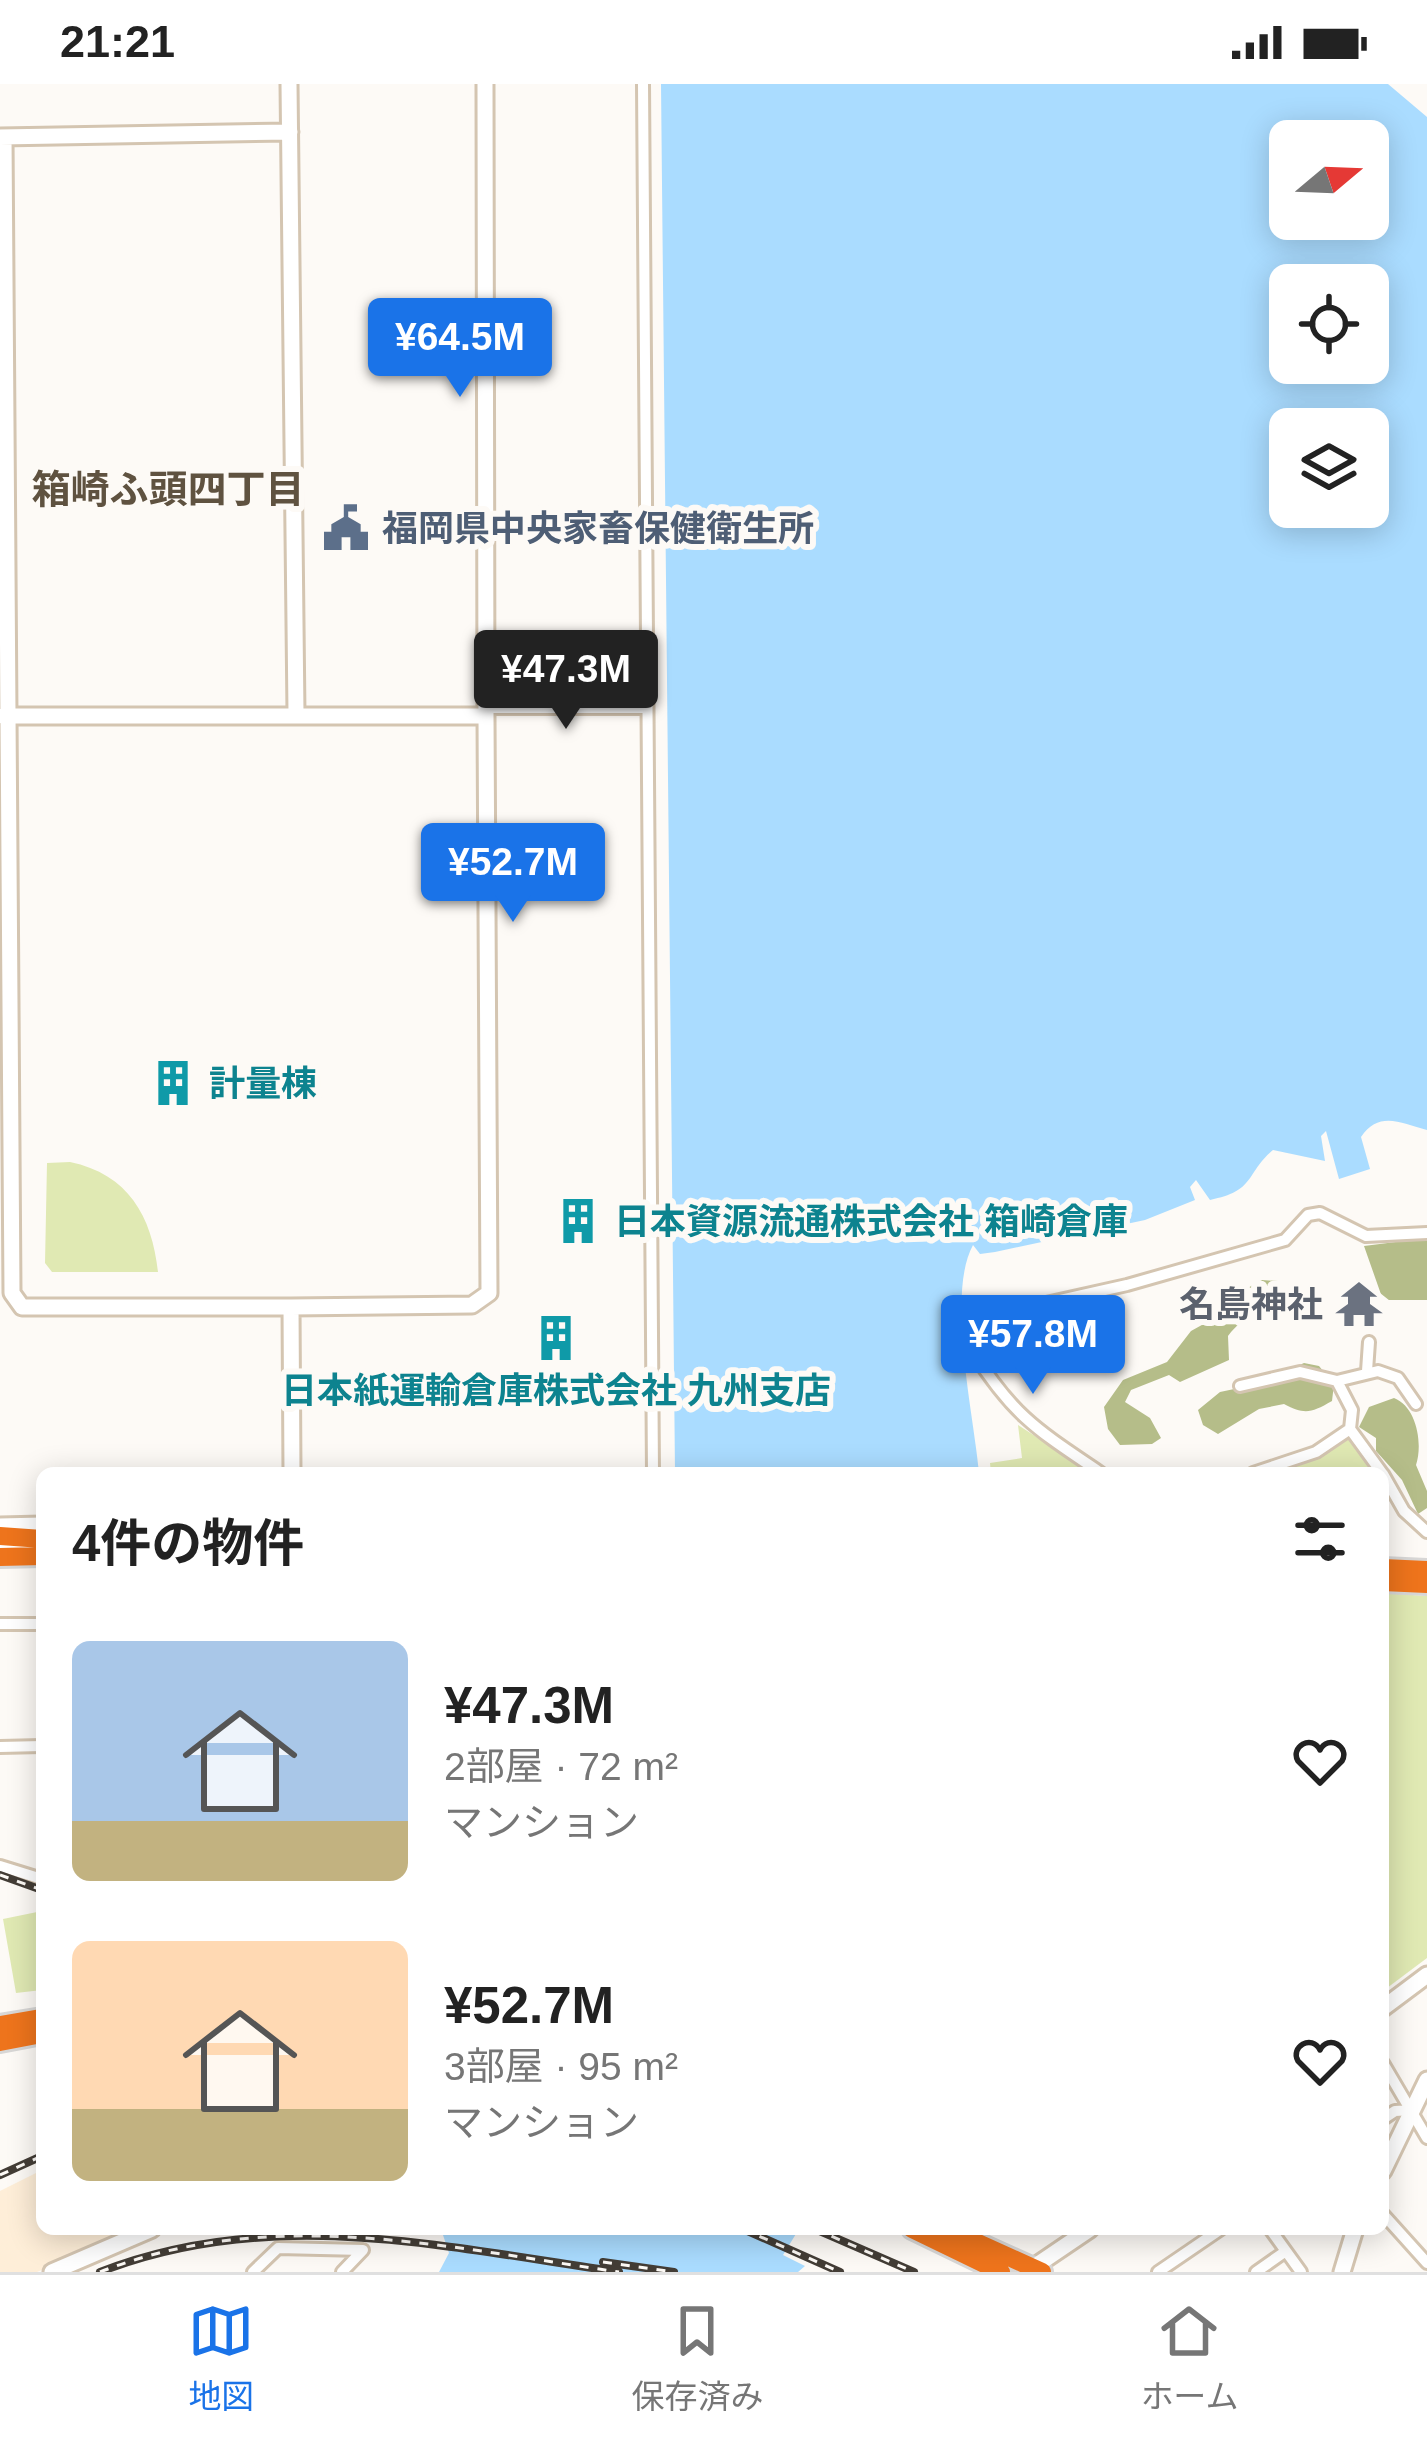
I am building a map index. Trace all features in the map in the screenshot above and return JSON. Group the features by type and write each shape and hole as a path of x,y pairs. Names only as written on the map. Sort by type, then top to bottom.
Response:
{"highway":[{"path":"0,1536 36,1528"},
{"path":"0,1536 36,1542"},
{"path":"0,1557 36,1556"},
{"path":"1389,1566 1427,1568"},
{"path":"1389,1585 1427,1587"},
{"path":"0,2025 36,2019"},
{"path":"0,2042 36,2035"},
{"path":"924,2235 1000,2272"},
{"path":"959,2235 1034,2271"}],"street":[{"path":"290,84 296,713"},
{"path":"290,132 2,137 5,1091 12,1293 22,1307 472,1304 489,1293 485,84"},
{"path":"643,84 653,1467"},
{"path":"5,716 646,708"},
{"path":"1096,1466 1036,1432 1004,1401 974,1352 979,1318 1127,1285 1285,1240 1308,1216 1320,1214 1366,1236 1427,1233"},
{"path":"291,1306 292,1467"},
{"path":"1367,1371 1369,1342"},
{"path":"1240,1386 1312,1371 1337,1381 1352,1409 1350,1429 1378,1467"},
{"path":"1337,1381 1367,1371 1397,1378 1416,1404"},
{"path":"1271,1467 1316,1452 1350,1429"},
{"path":"1389,1485 1404,1511 1427,1532"},
{"path":"0,1624 36,1624"},
{"path":"0,1747 36,1746"},
{"path":"0,1866 36,1878"},
{"path":"1389,2004 1427,1975"},
{"path":"1389,2072 1427,2138"},
{"path":"1389,2159 1427,2080"},
{"path":"1389,2116 1413,2110"},
{"path":"1389,2221 1427,2263"},
{"path":"52,2272 138,2235"},
{"path":"1034,2271 1082,2235"},
{"path":"1158,2272 1175,2267 1214,2235"},
{"path":"1274,2235 1301,2272"},
{"path":"1342,2272 1353,2235"},
{"path":"253,2272 278,2248 363,2250 342,2272"},
{"path":"1256,2272 1286,2251"},
{"path":"264,2261 274,2272"}],"shaded area":[{"path":"36,2173 36,2235 124,2235 37,2272 0,2272 0,2191"}],"green space":[{"path":"70,1162 107,1176 134,1200 150,1233 158,1272 52,1272 45,1263 47,1163"},
{"path":"1427,1238 1427,1300 1383,1300 1364,1246"},
{"path":"1262,1280 1278,1281 1292,1303 1237,1326 1228,1336 1229,1360 1180,1382 1169,1375 1131,1390 1125,1402 1150,1418 1161,1438 1152,1444 1120,1445 1108,1429 1104,1407 1123,1380 1167,1362 1191,1331 1238,1305 1244,1290"},
{"path":"1304,1363 1319,1366 1334,1384 1332,1401 1308,1411 1284,1404 1259,1409 1218,1434 1203,1425 1198,1410 1220,1392 1258,1384"},
{"path":"1394,1398 1408,1409 1416,1427 1416,1465 1427,1491 1427,1508 1418,1514 1402,1480 1376,1451 1376,1438 1359,1427 1369,1407"},
{"path":"1018,1425 1083,1467 990,1467 990,1463 1022,1458"},
{"path":"1351,1432 1371,1467 1275,1467"},
{"path":"1389,1593 1427,1596 1427,1958 1389,1986"},
{"path":"36,1912 36,1991 16,1993 3,1919"}],"water":[{"path":"661,84 1388,84 1427,117 1427,1130 1391,1121 1375,1124 1361,1137 1370,1169 1339,1179 1326,1131 1321,1136 1325,1161 1273,1150 1243,1187 1225,1196 1210,1200 1196,1180 1190,1187 1195,1200 1145,1220 995,1252 980,1254 973,1245 965,1267 962,1324 978,1467 675,1467"},
{"path":"443,2235 795,2235 783,2255 805,2266 798,2272 439,2272 449,2253"}],"railway":[{"path":"0,1875 36,1888"},
{"path":"0,2175 36,2159"},
{"path":"757,2235 840,2272"},
{"path":"829,2235 914,2272"},
{"path":"100,2272 164,2252 229,2240 293,2236 423,2243 619,2272"},
{"path":"603,2262 674,2272"}],"place":[{"name":"福岡県中央家畜保健衛生所","path":"346,528"},
{"name":"計量棟","path":"173,1083"},
{"name":"日本資源流通株式会社 箱崎倉庫","path":"578,1221"},
{"name":"名島神社","path":"1359,1304"},
{"name":"日本紙運輸倉庫株式会社 九州支店","path":"556,1338"}],"district":[{"name":"箱崎ふ頭四丁目","path":"168,489"}]}
